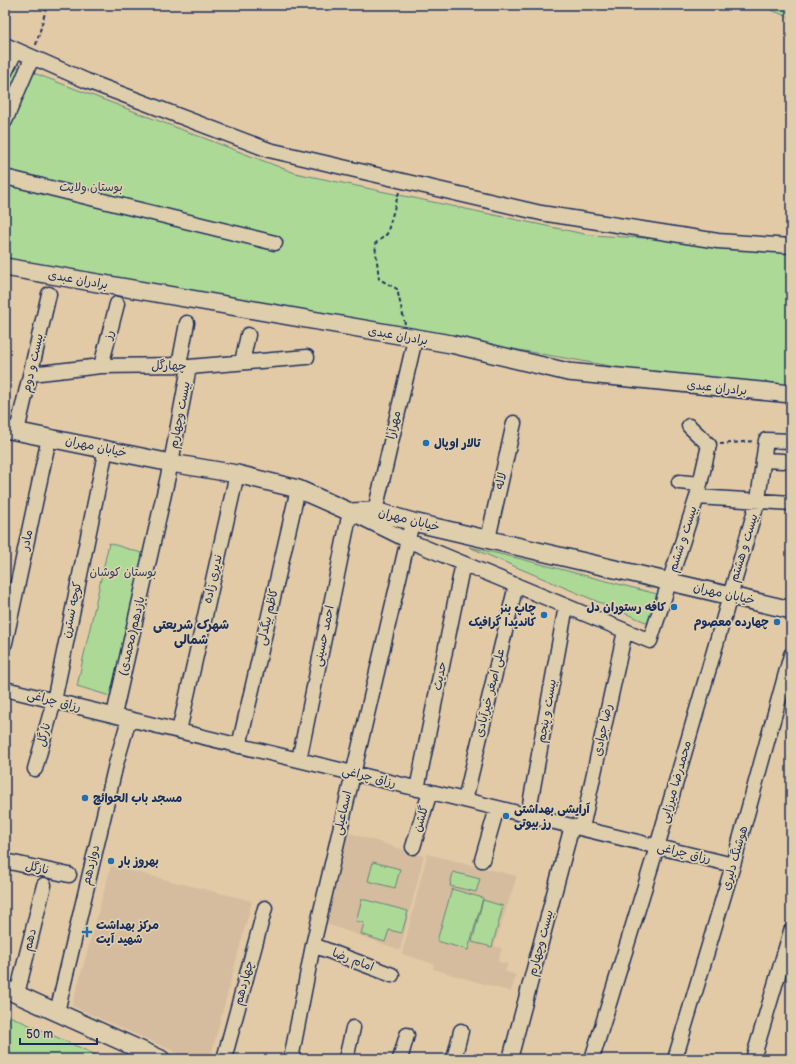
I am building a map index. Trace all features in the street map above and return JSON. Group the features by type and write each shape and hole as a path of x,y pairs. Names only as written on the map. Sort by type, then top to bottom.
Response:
{"main road":[{"name":"برادران عبدی","path":"5,267 410,334 568,372 791,394"},
{"name":"خیابان مهران","path":"11,430 170,463 237,474 298,489 350,512 375,511 413,522 791,610"},
{"path":"11,992 161,1059"}],"street":[{"path":"5,72 10,48 87,81 269,150 540,213 718,241 791,246"},
{"path":"5,121 32,58"},
{"path":"5,177 274,243"},
{"name":"بیست و دوم","path":"11,430 31,374 49,294"},
{"name":"رز","path":"102,366 117,304"},
{"name":"بیست وچهارم","path":"170,463 184,366 187,324"},
{"name":"مهرآرا","path":"375,511 410,334"},
{"path":"242,362 248,336"},
{"name":"چهارگل","path":"31,374 102,366 184,366 307,357"},
{"name":"لاله","path":"488,539 514,423"},
{"path":"689,426 709,444"},
{"name":"مادر","path":"5,643 49,438"},
{"path":"766,440 791,441"},
{"name":"بیست و هشتم","path":"730,596 758,500 766,440"},
{"name":"بیست و ششم","path":"625,631 650,641 699,491 709,444"},
{"name":"کوچه نسترن","path":"54,701 106,449"},
{"path":"764,460 783,461"},
{"name":"یازدهم(محمدی)","path":"114,715 170,463"},
{"name":"ندیری زاده","path":"179,731 237,474"},
{"path":"679,482 699,491 758,500 791,503"},
{"name":"کاظم بیگدلی","path":"239,746 298,489"},
{"path":"350,512 407,540 625,631"},
{"name":"احمد حسینی","path":"299,760 350,512"},
{"name":"اسماعیلی","path":"291,1059 313,945 352,773 407,540 413,522"},
{"name":"حدیث","path":"423,790 463,563"},
{"name":"علی اصغر خیرآبادی","path":"465,800 516,585"},
{"name":"محمدرضا میرزایی","path":"592,1059 657,846 730,596"},
{"name":"بیست و پنجم","path":"528,815 566,606"},
{"name":"رضا جوادی","path":"577,827 625,631"},
{"name":"هوشنگ دلیری","path":"675,1059 733,865 791,655"},
{"name":"رزاق چراغی","path":"5,689 733,865"},
{"name":"نارگل","path":"35,769 54,701"},
{"name":"دوازدهم","path":"57,1012 103,818 129,719"},
{"name":"گلشن","path":"413,847 423,790"},
{"path":"482,860 497,808"},
{"name":"بیست وچهارم","path":"510,1059 577,827"},
{"name":"نازگل","path":"5,861 70,875"},
{"name":"دهم","path":"11,992 44,886"},
{"name":"چهاردهم","path":"224,1059 265,908"},
{"path":"753,1059 791,931"},
{"name":"امام رضا","path":"313,945 392,975"},
{"path":"346,1059 353,1028"},
{"path":"454,1059 461,1030"},
{"path":"400,1059 407,1035"}],"path":[{"path":"32,58 46,9 38,5"},
{"path":"403,181 387,234 375,244 379,279 397,289 410,334"},
{"path":"709,444 766,440"}],"shaded area":[{"path":"347,832 424,856 400,950 324,923"},
{"path":"427,854 517,876 494,946 502,948 498,962 508,964 505,971 516,975 511,992 433,969 434,964 402,954"},
{"path":"111,866 252,901 210,1059 191,1059 72,1006"}],"green space":[{"path":"754,5 791,5 791,18 769,9"},
{"name":"بوستان ولایت","path":"5,62 295,173 589,235 791,246 791,385 633,370 5,260"},
{"name":"بوستان کوشان","path":"109,543 148,555 110,696 77,686"},
{"path":"469,547 657,594 648,623"},
{"path":"373,862 400,869 395,888 368,881"},
{"path":"453,872 480,879 476,892 450,886"},
{"path":"452,889 483,898 468,950 437,941"},
{"path":"362,899 408,911 402,933 389,930 385,942 361,934 364,923 356,921"},
{"path":"483,900 503,906 492,947 472,942"},
{"path":"5,1014 105,1059 5,1059"}],"place":[{"name":"تالار اوپال","path":"426,443"},
{"name":"کافه رستوران دل","path":"674,607"},
{"name":"چاپ بنر کاندیدا گرافیک","path":"544,615"},
{"name":"چهارده معصوم","path":"777,622"},
{"name":"مسجد باب الحوائج","path":"85,798"},
{"name":"آرایشی بهداشتی رز بیوتی","path":"506,816"},
{"name":"بهروز بار","path":"111,861"},
{"name":"مرکز بهداشت شهید آیت","path":"87,932"}],"district":[{"name":"شهرک شریعتی شمالی","path":"191,632"}]}
